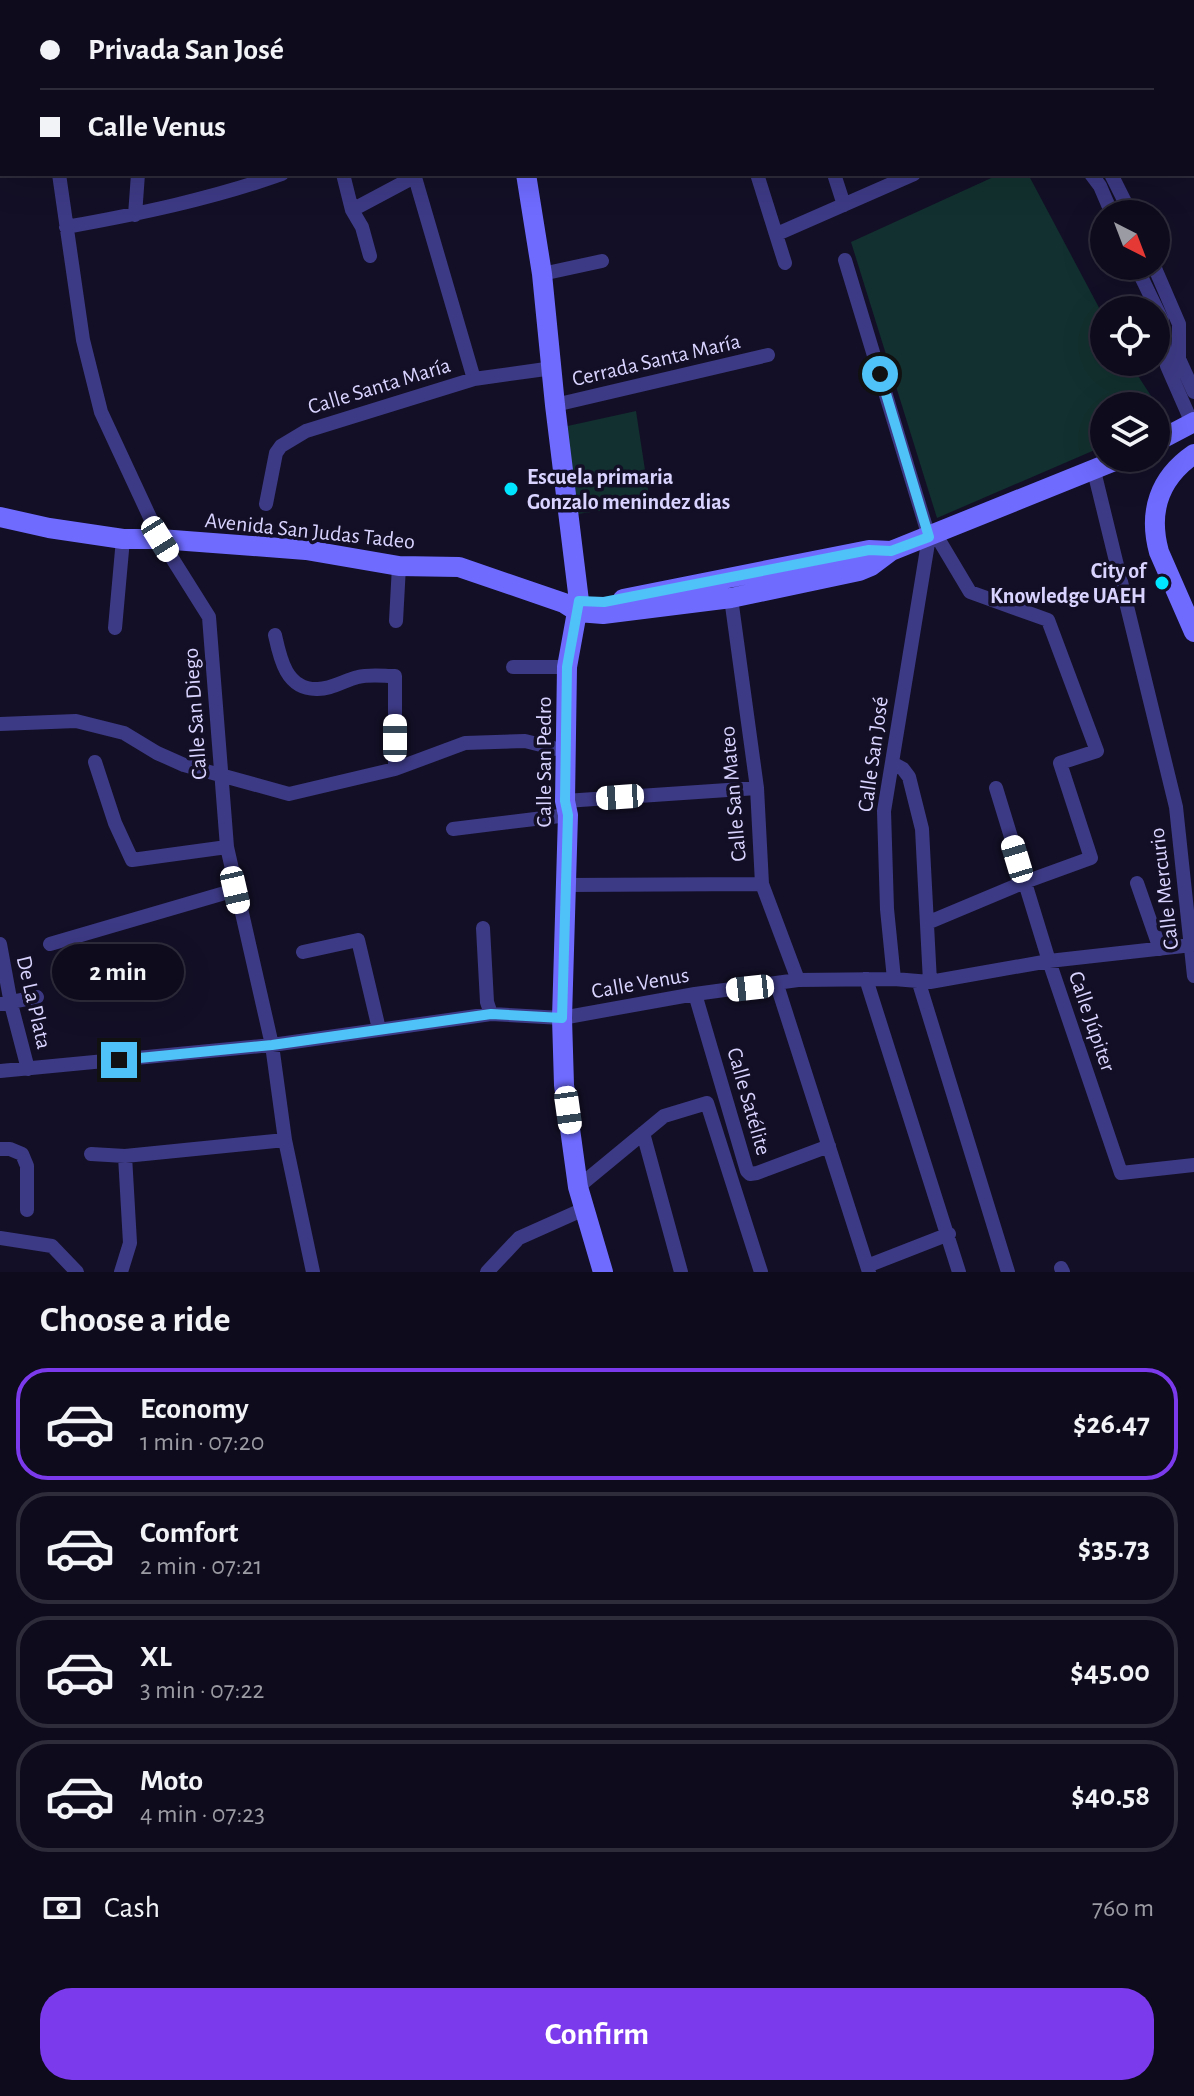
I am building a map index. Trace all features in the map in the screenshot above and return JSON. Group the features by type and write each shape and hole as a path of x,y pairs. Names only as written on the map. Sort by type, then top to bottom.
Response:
{"street":[{"name":"Calle San Diego","path":"59,176 83,340 101,412 160,539 209,617 227,847 272,1045 285,1140 313,1272"},
{"path":"135,215 138,176"},
{"path":"66,227 135,215 237,190 276,176"},
{"path":"344,176 352,210 362,227 370,256"},
{"path":"352,210 414,176 474,379"},
{"name":"Calle San Pedro","path":"526,176 553,368 573,605 567,667 565,751 564,1085 578,1187 603,1272"},
{"path":"758,176 785,263"},
{"path":"835,176 844,205"},
{"path":"777,234 909,176"},
{"path":"1092,176 1106,200"},
{"path":"1116,176 1126,200"},
{"path":"845,260 933,536 970,592 1048,620 1097,751 1060,763 1091,858 927,923"},
{"path":"542,274 602,261"},
{"path":"1143,280 1162,320 1167,366 1193,423 1170,435"},
{"path":"1160,280 1179,324 1179,359 1194,392"},
{"name":"Cerrada Santa María","path":"555,405 768,355"},
{"name":"Calle Santa María","path":"266,504 276,453 281,446 306,431 474,379 553,368"},
{"path":"1194,454 1173,471 1155,504 1159,552 1194,632"},
{"name":"Avenida San Judas Tadeo","path":"0,517 123,539 306,550 399,566 459,567 603,614 731,598 859,571 891,551 1092,472"},
{"name":"Calle Mercurio","path":"1094,472 1176,807 1194,976"},
{"name":"Calle San José","path":"894,979 887,909 884,811 933,536"},
{"path":"115,628 123,539"},
{"name":"Avenida San Judas Tadeo","path":"573,605 604,602 869,550 891,551"},
{"path":"396,621 399,566"},
{"name":"Calle San Mateo","path":"731,598 757,788 762,884 798,980"},
{"path":"275,635 281,665 293,680 305,687 317,690 361,676 395,676 395,769"},
{"path":"513,667 567,667"},
{"path":"0,724 76,721 124,733 184,765 289,794 395,769 465,743 525,741 565,751"},
{"path":"95,762 115,823 132,860 227,847"},
{"path":"892,763 909,777 922,829 927,923 925,983 1008,1272"},
{"path":"453,829 566,808 757,788"},
{"name":"Calle Júpiter","path":"996,788 1049,961 1121,1173 1194,1165"},
{"path":"1137,883 1160,949"},
{"path":"565,885 762,884"},
{"path":"50,944 235,890"},
{"path":"483,928 487,1002 491,1014"},
{"path":"303,952 358,940 379,1029"},
{"name":"De La Plata","path":"0,944 6,1004 28,1069"},
{"name":"Calle Venus","path":"0,1071 272,1045 491,1014 562,1018 695,994 798,980 894,979 925,983 1049,961 1192,945"},
{"path":"866,979 959,1272"},
{"path":"777,985 868,1269 949,1234"},
{"name":"Calle Satélite","path":"695,994 750,1174 829,1146"},
{"path":"6,1004 37,997"},
{"path":"578,1187 664,1116 707,1103 761,1272"},
{"path":"643,1133 681,1272"},
{"path":"91,1154 125,1156 285,1140"},
{"path":"0,1149 22,1154 27,1166 27,1210"},
{"path":"121,1272 130,1243 125,1156"},
{"path":"487,1272 519,1238 584,1209"},
{"path":"0,1238 52,1246 77,1272"}],"green space":[{"path":"996,176 1029,176 1093,296 1090,296 1090,376 1138,376 1148,392 1090,392 1090,452 937,518 851,242"},
{"path":"636,411 650,503 578,514 563,427"}],"place":[{"name":"Escuela primaria Gonzalo menindez dias","path":"511,489"},
{"name":"City of Knowledge UAEH","path":"1162,583"}],"route":[{"path":"119,1060 272,1045 491,1014 562,1018 568,815 565,801 567,667 579,601 604,602 869,550 891,551 929,537 880,374"}]}
